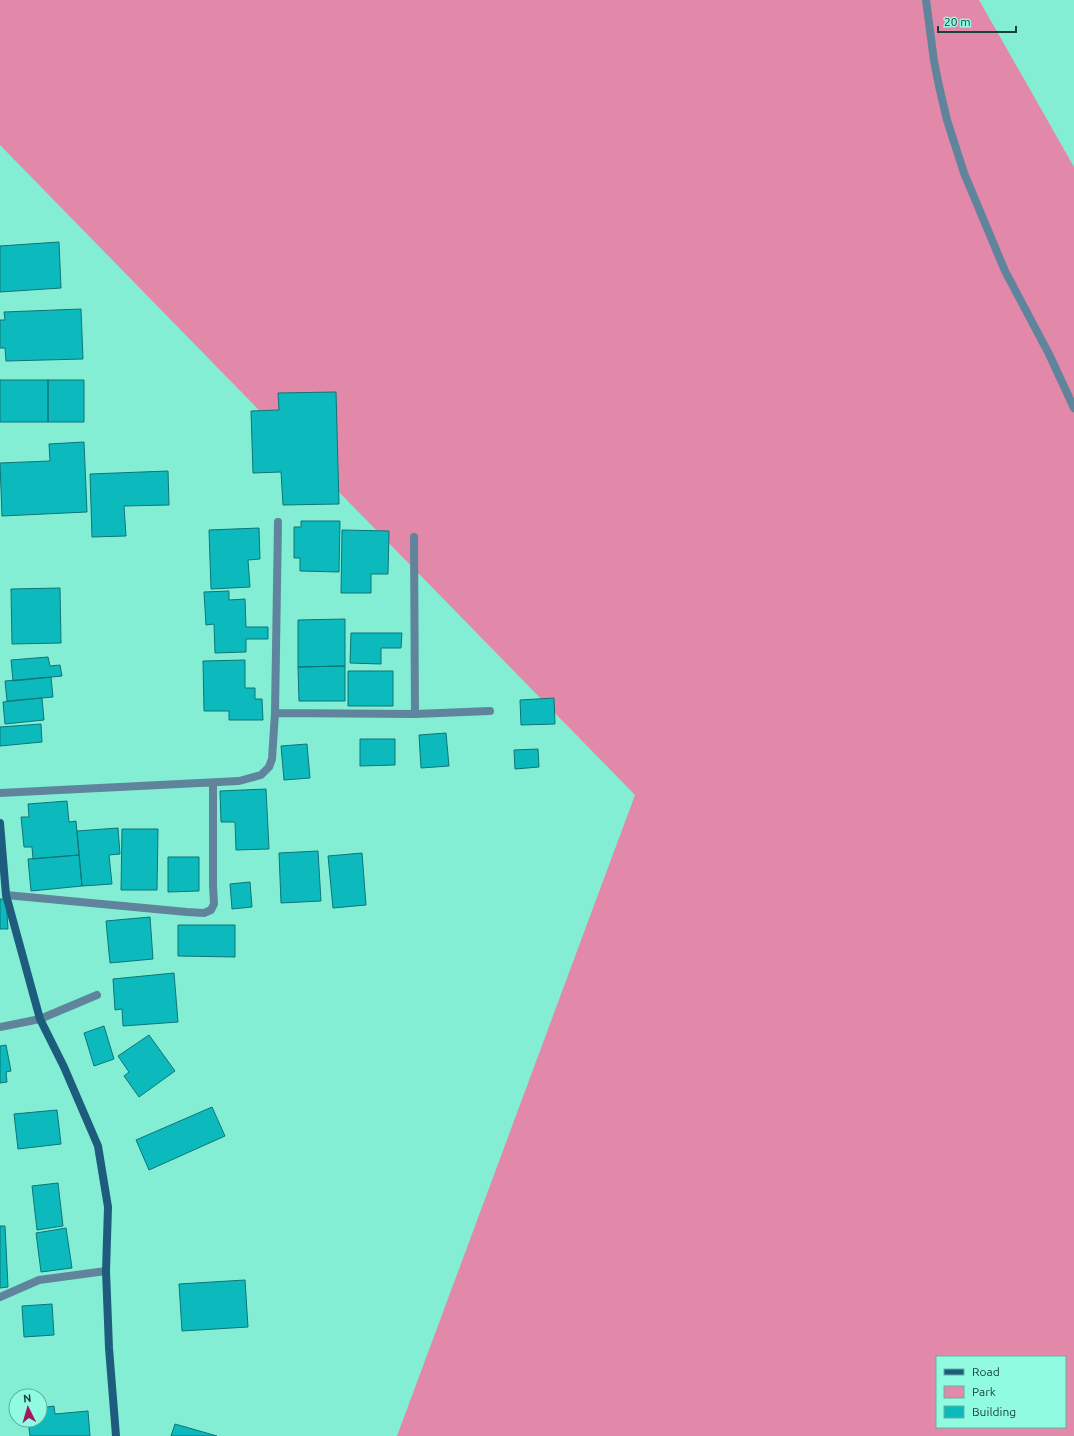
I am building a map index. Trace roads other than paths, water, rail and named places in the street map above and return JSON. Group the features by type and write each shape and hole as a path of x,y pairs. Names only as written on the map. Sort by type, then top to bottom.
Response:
{"street":[{"path":"926,0 934,61 939,86 947,120 964,173 1005,271 1074,408"},
{"path":"0,793 213,783 239,781 261,775 269,767 272,759 275,713 278,522"},
{"path":"414,538 415,714"},
{"path":"275,713 415,714 490,711"},
{"path":"6,895 187,912 204,913 211,910 214,904 213,783"},
{"path":"0,823 6,895 40,1019 64,1066 98,1146 108,1207 106,1271 109,1348 116,1436"},
{"path":"0,1027 40,1019 97,995"},
{"path":"0,1297 38,1280 106,1271"}]}
